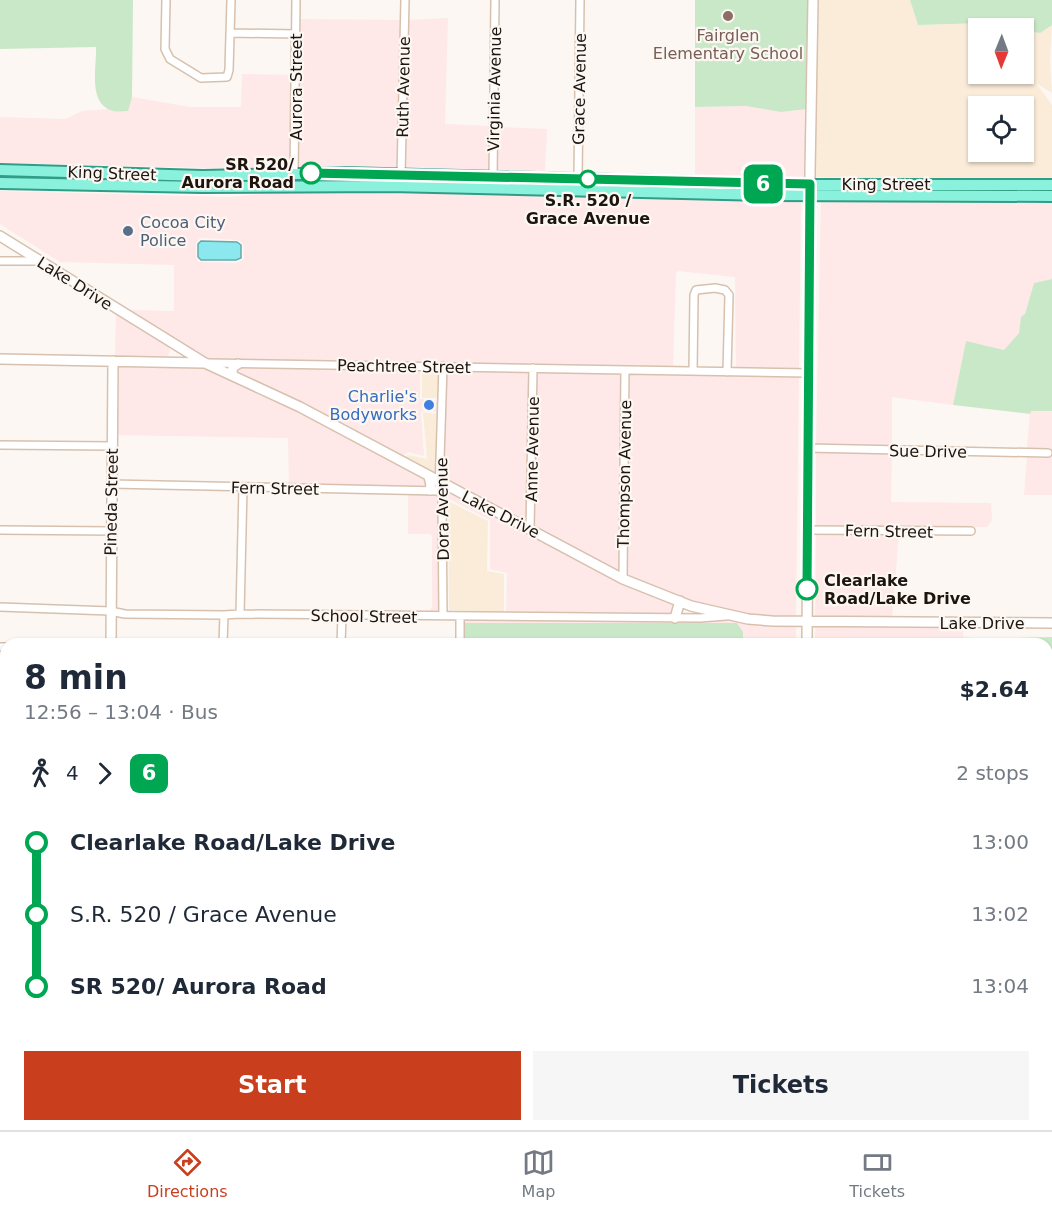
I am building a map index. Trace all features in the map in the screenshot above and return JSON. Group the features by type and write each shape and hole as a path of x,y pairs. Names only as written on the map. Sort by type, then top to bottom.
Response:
{"main road":[{"name":"King Street","path":"0,170 227,175 401,175 493,183 969,191 1052,196"},
{"path":"245,186 251,182 286,180 294,174"},
{"path":"174,186 188,180 221,180 227,175"},
{"name":"King Street","path":"0,183 392,186 596,179 810,190"},
{"path":"493,183 591,185 596,179"},
{"name":"King Street","path":"969,191 1052,185"},
{"path":"1038,196 1052,190"}],"street":[{"path":"166,0 165,49 170,59 201,78 227,77 231,0"},
{"name":"Aurora Street","path":"294,174 296,0"},
{"name":"Ruth Avenue","path":"401,175 405,0"},
{"name":"Virginia Avenue","path":"493,183 495,0"},
{"name":"Grace Avenue","path":"578,179 580,0"},
{"path":"807,638 813,0"},
{"path":"230,33 296,34"},
{"name":"Lake Drive","path":"0,236 205,363 300,407 429,477 436,488 530,529 623,579 680,602 759,621 1052,623"},
{"path":"0,261 39,261"},
{"path":"693,371 694,295 696,290 715,288 725,290 729,296 728,372"},
{"path":"168,362 173,350 170,341"},
{"name":"Peachtree Street","path":"0,359 808,373"},
{"name":"Pineda Street","path":"111,638 113,361"},
{"path":"234,376 231,373 232,369 238,364"},
{"name":"Dora Avenue","path":"442,616 442,496 436,488 443,366"},
{"name":"Anne Avenue","path":"530,529 533,368"},
{"name":"Thompson Avenue","path":"623,579 625,370"},
{"path":"0,445 112,446"},
{"name":"Sue Drive","path":"807,448 1048,453"},
{"name":"Fern Street","path":"111,484 436,488"},
{"path":"240,614 243,487"},
{"path":"0,530 111,531"},
{"name":"Fern Street","path":"807,530 971,531"},
{"path":"675,618 680,602"},
{"name":"School Street","path":"0,607 110,611 124,614 675,618 728,615"},
{"path":"223,638 224,615"},
{"path":"341,638 342,616"},
{"path":"460,617 460,638"},
{"path":"0,992 0,1049"}],"shaded area":[{"path":"816,0 910,0 918,25 968,23 968,84 1034,84 1034,32 1039,33 1052,25 1050,60 1052,93 1036,83 1052,105 1052,182 813,177"},
{"path":"448,18 445,124 490,126 490,170 404,167 407,20"},
{"path":"299,19 402,20 398,167 299,167"},
{"path":"242,74 293,75 293,167 247,169 0,163 0,117 66,119 82,111 109,109 127,111 132,97 190,107 241,107"},
{"path":"746,106 781,112 807,109 805,177 695,175 695,107"},
{"path":"496,127 547,129 545,171 496,170"},
{"path":"0,191 229,197 285,192 801,199 799,369 736,368 735,277 678,271 676,273 673,368 206,360 125,310 174,311 174,265 60,262 0,224","holes":["200,238 238,240 243,244 244,259 237,263 199,262 196,258 196,243"]},
{"path":"821,200 1052,203 1052,279 1034,283 1025,314 1021,317 1019,333 1004,350 966,341 953,405 892,397 892,447 816,445"},
{"path":"116,312 167,344 170,350 167,359 115,358"},
{"path":"116,364 204,367 299,410 427,479 427,486 289,485 288,438 115,435"},
{"path":"236,368 440,369 423,369 420,372 420,399 439,401 439,412 424,410 421,412 424,456 408,452 401,458 236,374"},
{"path":"446,369 530,371 527,524 443,481"},
{"path":"536,371 622,374 620,574 533,527"},
{"path":"422,372 438,372 438,398 422,398"},
{"path":"628,374 799,376 796,619 759,617 691,603 626,576"},
{"path":"1030,411 1052,411 1052,495 1024,495 1027,456 1051,456 1051,450 1027,449"},
{"path":"423,412 437,414 437,475 404,458 408,455 427,459"},
{"path":"816,452 892,453 891,502 991,503 992,520 987,527 816,527"},
{"path":"442,488 676,604 672,615 506,614 507,573 490,569 490,520 447,498 445,538"},
{"path":"408,493 438,494 439,497 440,613 426,613 426,610 432,607 432,536 430,534 408,534"},
{"path":"448,501 488,521 487,571 504,574 504,612 449,610"},
{"path":"816,533 899,534 892,617 964,618 815,620"},
{"path":"728,619 758,624 796,626 796,638 743,638 743,632 463,623 463,620 700,622"},
{"path":"815,626 964,626 963,637 974,638 815,638"}],"green space":[{"path":"0,0 133,0 132,97 128,111 113,111 105,107 96,93 96,47 0,49"},
{"path":"695,0 810,0 807,109 781,112 746,106 695,107"},
{"path":"910,0 1052,0 1052,25 1040,33 1034,32 1034,18 968,18 968,23 918,25"},
{"path":"1052,279 1052,411 1031,411 1030,414 953,405 966,341 1004,350 1019,333 1021,317 1025,314 1034,283"},
{"path":"463,623 737,623 743,632 743,638 463,638"}],"water":[{"path":"201,241 237,242 241,245 241,258 201,260 198,257 198,244"}],"bus line":[{"name":"6","path":"311,173 810,184 807,589"}],"place":[{"name":"Fairglen Elementary School","path":"728,16"},
{"name":"SR 520/ Aurora Road","path":"311,173"},
{"name":"S.R. 520 / Grace Avenue","path":"588,179"},
{"name":"Cocoa City Police","path":"128,231"},
{"name":"Charlie's Bodyworks","path":"429,405"},
{"name":"Clearlake Road/Lake Drive","path":"807,589"}]}
